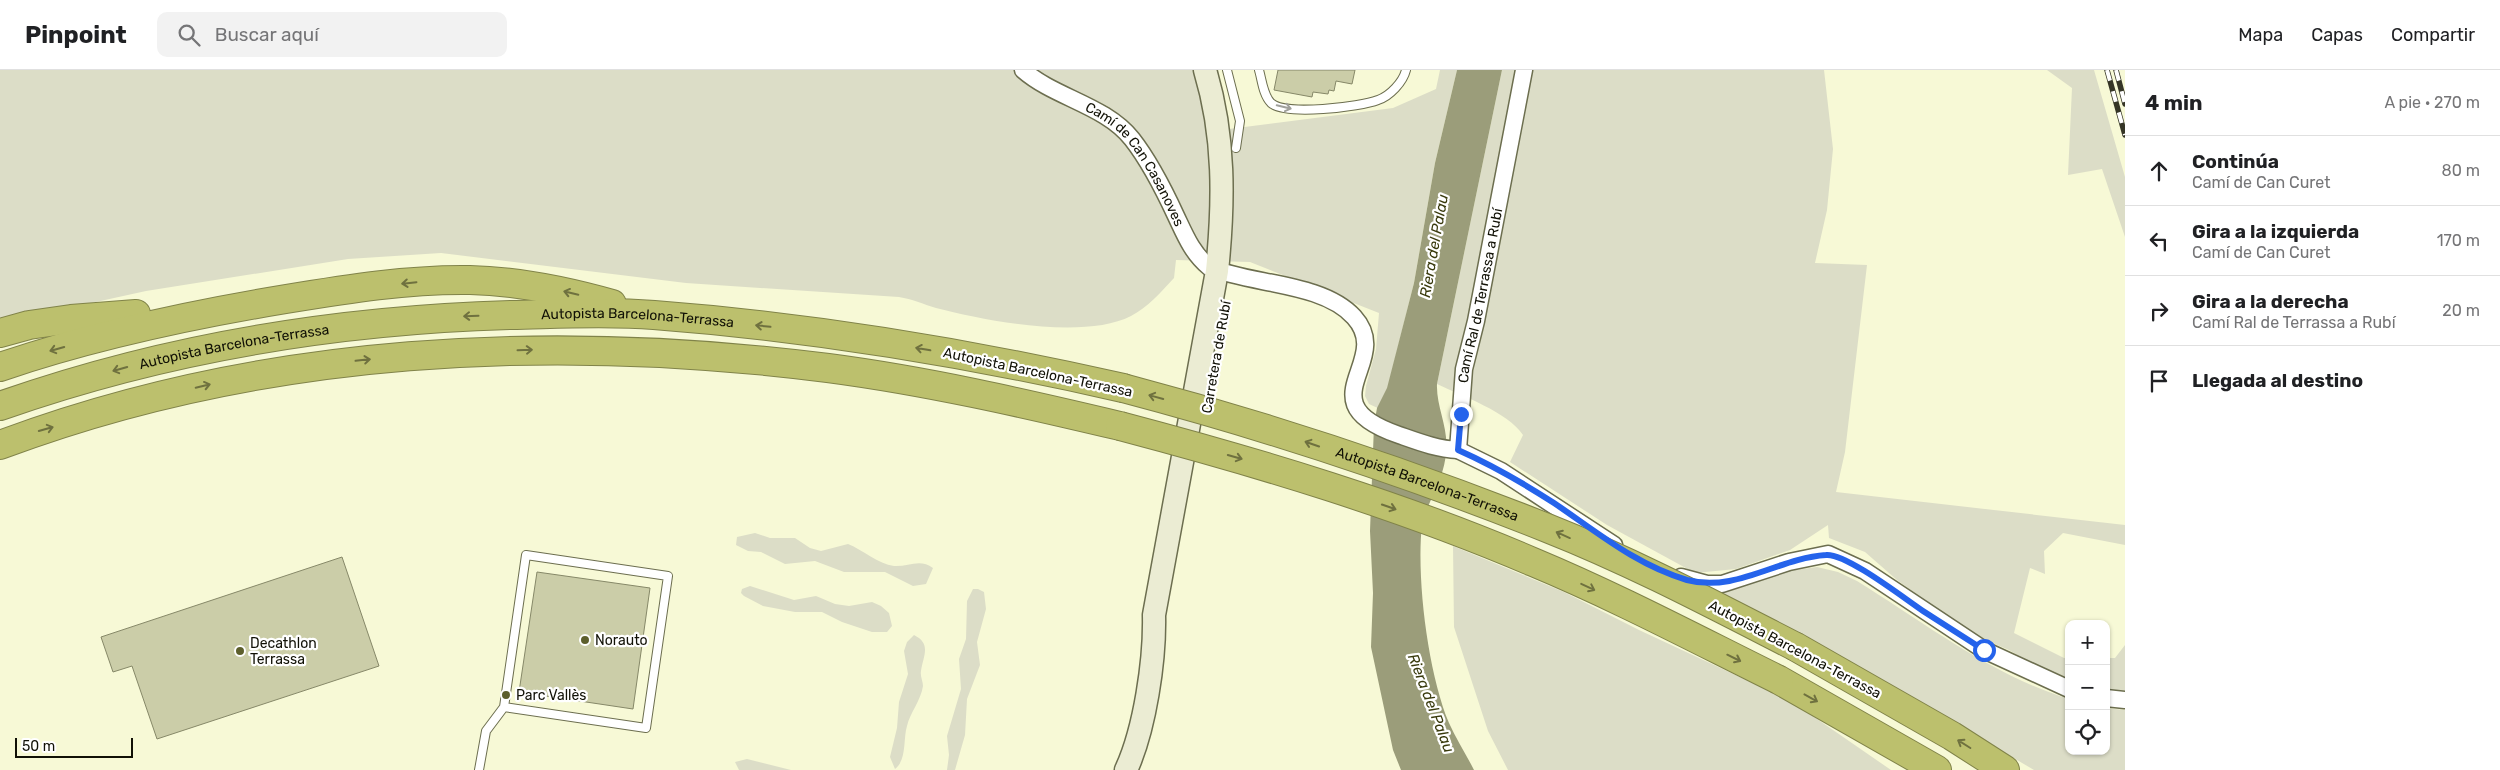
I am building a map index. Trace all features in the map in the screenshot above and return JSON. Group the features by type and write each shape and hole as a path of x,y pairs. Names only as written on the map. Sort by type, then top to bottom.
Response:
{"highway":[{"path":"0,367 120,331 185,316 345,290 420,282 471,280 568,292 652,314"},
{"path":"0,333 29,325 71,319 121,316 299,285 345,290"},
{"name":"Autopista Barcelona-Terrassa","path":"0,406 124,368 216,346 323,328 430,318 565,313 652,314 832,333 1023,366 1123,388 1244,422 1420,480 1548,528 1663,579 1796,647 1943,731 2006,770"},
{"path":"0,445 37,431 136,402 232,379 334,363 437,352 539,349 672,352 829,368 974,392 1120,426 1293,474 1463,534 1551,570 1779,680 1937,770"},
{"path":"1844,716 1918,770"}],"main road":[{"path":"1205,70 1219,128 1223,200 1228,217 1224,272"},
{"name":"Carretera de Rubí","path":"1132,764 1155,641 1156,606 1199,372 1209,348 1224,272 1237,230 1236,148 1230,117 1217,70"},
{"name":"Carretera de Rubí","path":"1155,641 1166,619 1224,272"}],"street":[{"name":"Camí de Can Casanoves","path":"1023,70 1049,87 1119,125 1132,139 1160,185 1198,257 1224,272"},
{"name":"Camí Ral de Terrassa a Rubí","path":"1458,450 1466,362 1476,322 1524,70"},
{"path":"1224,272 1305,292 1347,311 1362,329 1364,341 1364,357 1353,392 1359,414 1382,429 1435,447 1458,450 1501,470 1552,502 1598,535 1643,562 1666,573 1707,584 1722,584 1789,562 1828,554 1865,571 1984,650 2043,679 2065,687"},
{"path":"2110,698 2125,700"}],"lane":[{"path":"1227,70 1240,122 1236,148"},
{"path":"1259,70 1265,93 1272,104 1286,108 1312,111 1378,100 1392,91 1404,78 1406,70"},
{"path":"480,770 486,731 504,707 526,555 668,576 646,728 504,707"}],"shaded area":[{"path":"0,70 1193,70 1213,131 1393,108 1436,89 1440,70 1457,70 1435,163 1414,283 1382,410 1369,404 1365,396 1376,349 1379,313 1250,262 1176,260 1174,278 1143,309 1131,316 1111,323 1088,327 1035,326 1007,323 936,308 899,297 686,283 441,253 348,259 146,291 0,323"},
{"path":"1502,70 1824,70 1833,149 1827,210 1815,263 1867,265 1845,452 1836,492 2125,525 2125,545 2063,533 2044,551 2045,574 2030,568 2014,633 2065,658 2065,676 2032,664 2009,650 1969,633 1897,580 1865,552 1829,538 1828,525 1790,550 1736,569 1695,573 1607,525 1510,462 1523,435 1516,427 1484,405 1437,384"},
{"path":"2047,70 2094,70 2125,177 2125,237 2102,169 2068,175 2072,88"},
{"path":"755,533 770,538 795,538 810,548 821,551 848,544 888,565 899,566 919,563 933,568 926,584 913,586 885,572 844,572 815,561 785,564 761,552 748,551 736,545 737,537"},
{"path":"1453,546 1564,592 1639,630 1791,701 1891,770 1508,770 1488,731 1454,627"},
{"path":"1817,567 1838,572 1857,581 1959,647 1986,662 2040,689 2065,698 2065,755 2110,755 2110,708 2125,710 2125,770 2034,770 1934,711 1720,595 1781,572"},
{"path":"750,586 794,600 816,596 835,604 849,606 872,602 881,606 889,613 892,626 887,632 872,632 842,622 822,612 795,612 763,606 741,593 742,589"},
{"path":"973,589 984,592 986,609 977,642 980,665 967,699 965,735 955,770 947,770 949,755 947,736 961,689 959,659 966,639 967,601"},
{"path":"914,635 925,646 921,673 923,686 907,726 901,760 895,769 890,757 897,728 899,702 908,674 904,651 907,642"},
{"path":"2125,645 2125,695 2110,693 2110,658 2115,658"},
{"path":"747,759 791,770 739,770 735,762"}],"water":[{"name":"Riera del Palau","path":"1457,70 1502,70 1437,384 1438,401 1446,434 1446,452 1440,478 1422,521 1421,571 1425,625 1435,678 1449,723 1474,770 1401,770 1393,750 1371,647 1373,593 1370,531 1374,425 1377,408 1387,388 1414,283 1435,163"}],"building":[{"path":"1278,70 1355,70 1352,84 1336,81 1334,91 1329,90 1328,94 1313,92 1312,97 1274,90"},
{"name":"Decathlon Terrassa","path":"342,557 379,666 157,739 132,666 113,672 101,637"},
{"name":"Norauto","path":"537,572 650,588 633,709 519,692"}],"railway":[{"path":"2107,70 2125,135"},
{"path":"2116,70 2125,104"}],"place":[{"name":"Norauto","path":"585,640"},
{"name":"Decathlon Terrassa","path":"240,651"},
{"name":"Parc Vallès","path":"506,695"}],"route":[{"path":"1461,414 1458,450 1501,470 1579,520 1598,535 1643,562 1666,573 1707,584 1722,584 1789,562 1828,554 1865,571 1984,650"}]}
